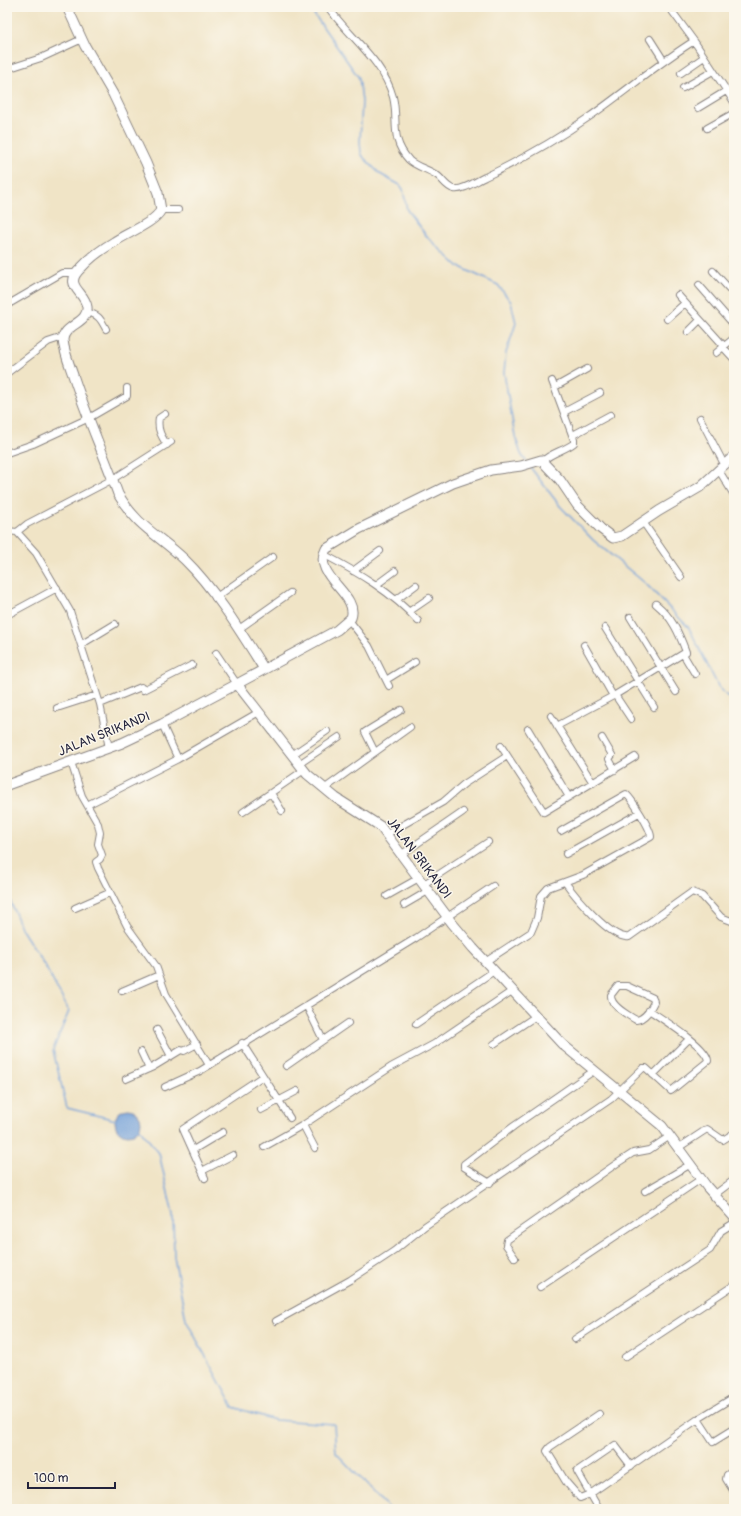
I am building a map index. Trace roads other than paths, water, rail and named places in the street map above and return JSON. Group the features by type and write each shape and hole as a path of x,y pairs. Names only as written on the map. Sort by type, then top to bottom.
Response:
{"street":[{"path":"67,7 82,39 113,94 146,163 158,193 161,210"},
{"path":"328,7 373,59 384,78 393,98 396,138 406,156 413,163 433,173 449,187 455,189 490,174 536,150 588,118 664,61 694,41"},
{"path":"669,7 694,41 734,102"},
{"path":"7,69 41,58 82,39"},
{"path":"650,39 664,61"},
{"path":"681,73 704,57"},
{"path":"683,88 713,71"},
{"path":"698,108 726,91"},
{"path":"707,128 734,113"},
{"path":"86,313 85,302 78,292 74,281 76,274 94,256 153,219 161,210 178,210"},
{"path":"713,271 734,294"},
{"path":"7,305 62,273 76,274"},
{"path":"700,285 734,326"},
{"path":"678,295 734,359"},
{"path":"667,319 685,303"},
{"path":"106,329 98,317 93,313 86,313 66,331 63,337 69,363 118,494 133,516 147,530 185,560 239,629 264,669"},
{"path":"688,332 700,320"},
{"path":"7,373 52,340 63,337"},
{"path":"716,353 734,338"},
{"path":"216,653 237,684 337,630 352,616 352,609 327,573 322,563 323,554 329,546 359,528 452,483 491,470 522,466 539,461 574,443 573,435 554,384 587,370"},
{"path":"7,453 33,444 89,418 126,398 128,394 127,388"},
{"path":"564,412 600,393"},
{"path":"17,532 27,524 113,479 169,444 160,434 158,426 159,418 165,414"},
{"path":"573,435 610,415"},
{"path":"700,418 734,495"},
{"path":"539,461 560,480 577,505 613,538 622,536 700,487 721,466 734,456"},
{"path":"643,522 681,577"},
{"path":"7,531 17,532 36,553 70,611 82,644 100,704 109,748"},
{"path":"353,571 380,551"},
{"path":"323,554 376,585 410,611 418,621"},
{"path":"216,598 273,557"},
{"path":"376,585 395,570"},
{"path":"396,600 416,585"},
{"path":"7,615 57,588"},
{"path":"239,629 290,593"},
{"path":"410,611 429,598"},
{"path":"558,726 614,696 686,652 679,631 667,613 656,604"},
{"path":"630,617 676,692"},
{"path":"349,620 369,646 387,683 415,662"},
{"path":"82,644 115,624"},
{"path":"605,628 654,707"},
{"path":"584,645 614,696 631,719"},
{"path":"683,654 695,674"},
{"path":"100,704 141,687 143,690 192,665"},
{"name":"JALAN SRIKANDI","path":"7,785 30,775 109,748 162,724 237,684 301,767 324,789 376,822 387,834 447,916 485,962 562,1044 656,1120 670,1136 701,1179 734,1217"},
{"path":"57,708 97,695"},
{"path":"375,752 365,732 401,710"},
{"path":"87,805 178,758 259,712"},
{"path":"551,716 593,783"},
{"path":"162,724 178,758"},
{"path":"324,789 410,727"},
{"path":"528,729 569,796"},
{"path":"292,755 327,731"},
{"path":"243,812 271,793 339,736"},
{"path":"602,738 612,754 609,759 615,770"},
{"path":"501,746 544,812 635,758"},
{"path":"387,834 443,802 464,784 507,756"},
{"path":"71,762 80,791 96,818 100,833 98,844 102,855 96,862 127,926 152,960 166,994 197,1044 204,1068"},
{"path":"271,793 282,811"},
{"path":"485,962 528,936 534,927 543,892 557,884 583,875 649,839 651,832 626,794 561,831"},
{"path":"402,854 463,812"},
{"path":"566,854 639,813"},
{"path":"404,905 424,885 488,842"},
{"path":"565,882 591,913 622,937 630,937 692,892 702,896 721,917 734,922"},
{"path":"387,896 424,885"},
{"path":"165,1087 204,1068 242,1043 410,942 493,886"},
{"path":"76,908 110,892"},
{"path":"416,1024 494,971"},
{"path":"122,991 159,976"},
{"path":"618,986 627,986 653,998 654,1002 650,1010 641,1019 636,1020 613,1002 611,995 618,986"},
{"path":"264,1147 303,1125 391,1067 434,1044 512,991"},
{"path":"306,1005 323,1040"},
{"path":"276,1321 350,1280 405,1243 425,1226 621,1092 643,1068 646,1068 671,1091 708,1061 708,1057 689,1039 650,1010"},
{"path":"494,1044 536,1016"},
{"path":"286,1066 348,1023"},
{"path":"157,1030 170,1056"},
{"path":"653,1075 689,1039"},
{"path":"242,1043 290,1118"},
{"path":"126,1079 149,1069 170,1056 197,1044"},
{"path":"141,1052 149,1069"},
{"path":"490,1183 464,1166 464,1164 514,1126 595,1070"},
{"path":"205,1178 183,1129 263,1076"},
{"path":"261,1110 297,1091"},
{"path":"303,1125 315,1148"},
{"path":"678,1148 707,1129 723,1140 734,1133"},
{"path":"193,1150 223,1132"},
{"path":"515,1258 506,1245 507,1240 616,1164 634,1153 650,1150 670,1136"},
{"path":"202,1171 233,1155"},
{"path":"646,1191 690,1164"},
{"path":"540,1287 701,1179"},
{"path":"714,1195 734,1180"},
{"path":"575,1339 710,1250 721,1231 734,1223"},
{"path":"625,1357 734,1285"},
{"path":"599,1414 550,1447 547,1451 550,1458 576,1496 580,1498 590,1494 734,1397"},
{"path":"698,1420 713,1442 734,1429"},
{"path":"599,1509 577,1473 580,1468 616,1445 632,1466"},
{"path":"734,1470 727,1475 726,1479 734,1492"}],"water":[{"path":"128,1109 137,1113 141,1122 137,1131 128,1135 119,1131 115,1122 119,1113"}],"waterway":[{"path":"309,7 359,78 362,101 360,142 361,153 364,158 380,174 400,185 403,189 407,210 428,238 458,266 498,285 511,302 516,323 506,353 504,373 515,436 521,454 526,461"},
{"path":"530,467 560,506 593,540 645,583 689,628 718,686 734,704"},
{"path":"7,893 22,930 45,966 69,1011 53,1050 67,1108 116,1120"},
{"path":"139,1128 159,1153 173,1215 174,1257 186,1320 233,1407 275,1420 334,1424 336,1453 390,1509"}]}
